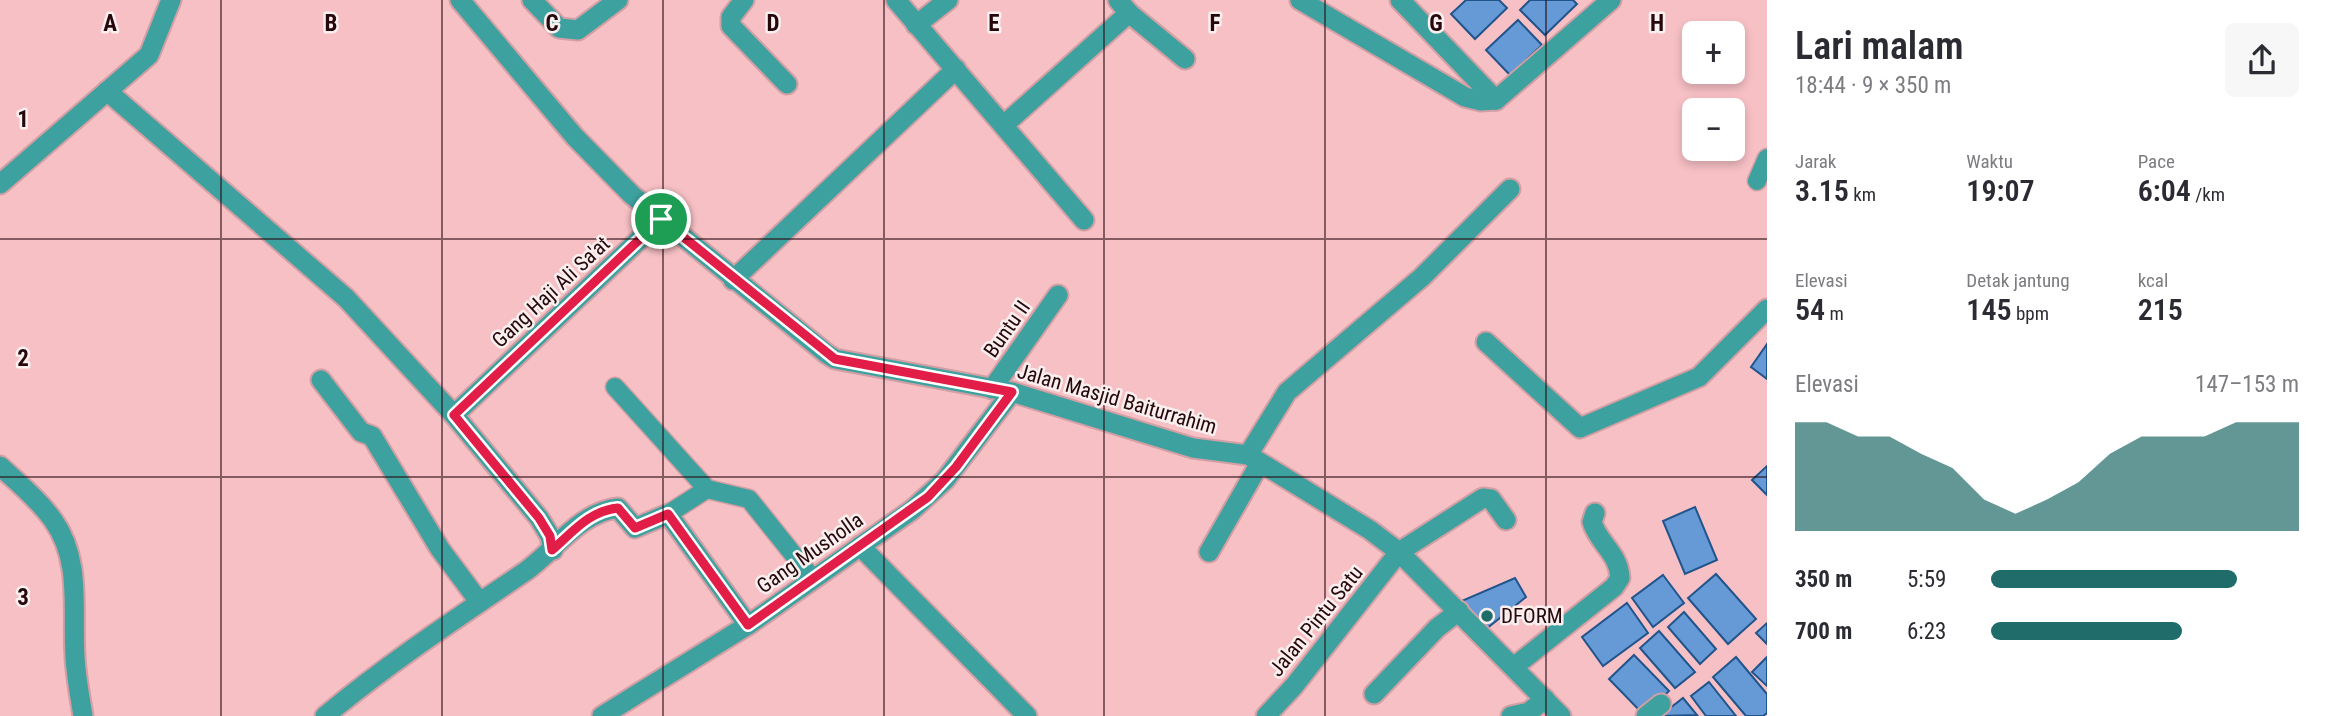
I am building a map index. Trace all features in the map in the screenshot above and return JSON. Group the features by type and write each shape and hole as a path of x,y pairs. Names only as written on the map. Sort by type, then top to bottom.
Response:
{"street":[{"path":"0,184 149,55 171,0"},
{"name":"Jalan Masjid Baiturrahim","path":"460,0 575,137 661,219 733,280 835,359 1012,392 1192,448 1254,459 1370,530 1399,552 1515,666 1561,716"},
{"path":"532,0 559,28 575,30 586,26 618,0"},
{"path":"744,0 731,17 732,26 787,84"},
{"path":"897,0 1084,220"},
{"path":"916,25 948,0"},
{"path":"1300,0 1465,97 1481,101 1496,100 1611,0"},
{"path":"1399,0 1496,100"},
{"path":"1005,124 1123,7 1185,59"},
{"path":"733,280 956,69"},
{"path":"107,91 346,298 454,415 539,518 550,536 552,550"},
{"path":"1209,552 1287,392 1422,277 1510,189"},
{"name":"Gang Haji Ali Sa'at","path":"454,415 661,219"},
{"name":"Buntu II","path":"992,389 1058,295"},
{"path":"1486,342 1580,428 1699,377 1767,309"},
{"path":"321,380 361,432 372,436 440,549 478,600"},
{"name":"Gang Musholla","path":"602,716 748,625 912,510 945,480 1012,392"},
{"path":"0,466 47,513 66,543 72,571 75,657 83,716"},
{"name":"Jalan Pintu Satu","path":"1266,716 1294,686 1399,552 1483,498 1491,499 1506,520"},
{"path":"325,716 478,600 552,550 592,515 602,511 618,508 635,528 668,514 748,625"},
{"path":"1515,666 1614,587 1620,578 1614,554 1594,530 1592,522 1595,513"},
{"path":"860,546 1027,716"},
{"path":"1374,694 1437,628 1459,611"},
{"path":"1511,716 1529,712 1545,699"}],"lane":[{"path":"1757,181 1767,158"},
{"path":"615,387 680,455 707,489 749,499 813,579"},
{"path":"668,514 707,489"}],"building":[{"path":"1466,0 1499,0 1507,8 1475,39 1451,14"},
{"path":"1530,0 1573,0 1577,4 1545,35 1520,10"},
{"path":"1518,20 1542,45 1510,75 1486,50"},
{"path":"1767,344 1767,379 1751,367"},
{"path":"1767,466 1767,495 1752,480"},
{"path":"1695,507 1717,560 1685,574 1663,521"},
{"path":"1716,574 1756,619 1728,644 1688,598"},
{"path":"1663,575 1684,603 1653,627 1632,598"},
{"path":"1515,578 1526,597 1485,630 1457,603"},
{"path":"1627,603 1648,633 1603,666 1582,637"},
{"path":"1684,612 1716,649 1700,664 1668,627"},
{"path":"1767,623 1767,644 1756,633"},
{"path":"1659,631 1695,672 1675,688 1640,648"},
{"path":"1634,655 1669,691 1644,715 1609,679"},
{"path":"1736,657 1767,694 1767,713 1763,716 1746,716 1713,677"},
{"path":"1767,657 1767,686 1752,672"},
{"path":"1709,682 1736,716 1706,716 1691,696"},
{"path":"1683,698 1697,715 1660,716"}],"place":[{"name":"DFORM","path":"1487,616"}],"route":[{"path":"661,219 733,280 835,359 1012,392 956,467 928,497 748,625 668,514 635,528 618,508 602,511 592,515 552,550 550,536 539,518 454,415 661,219"}]}
